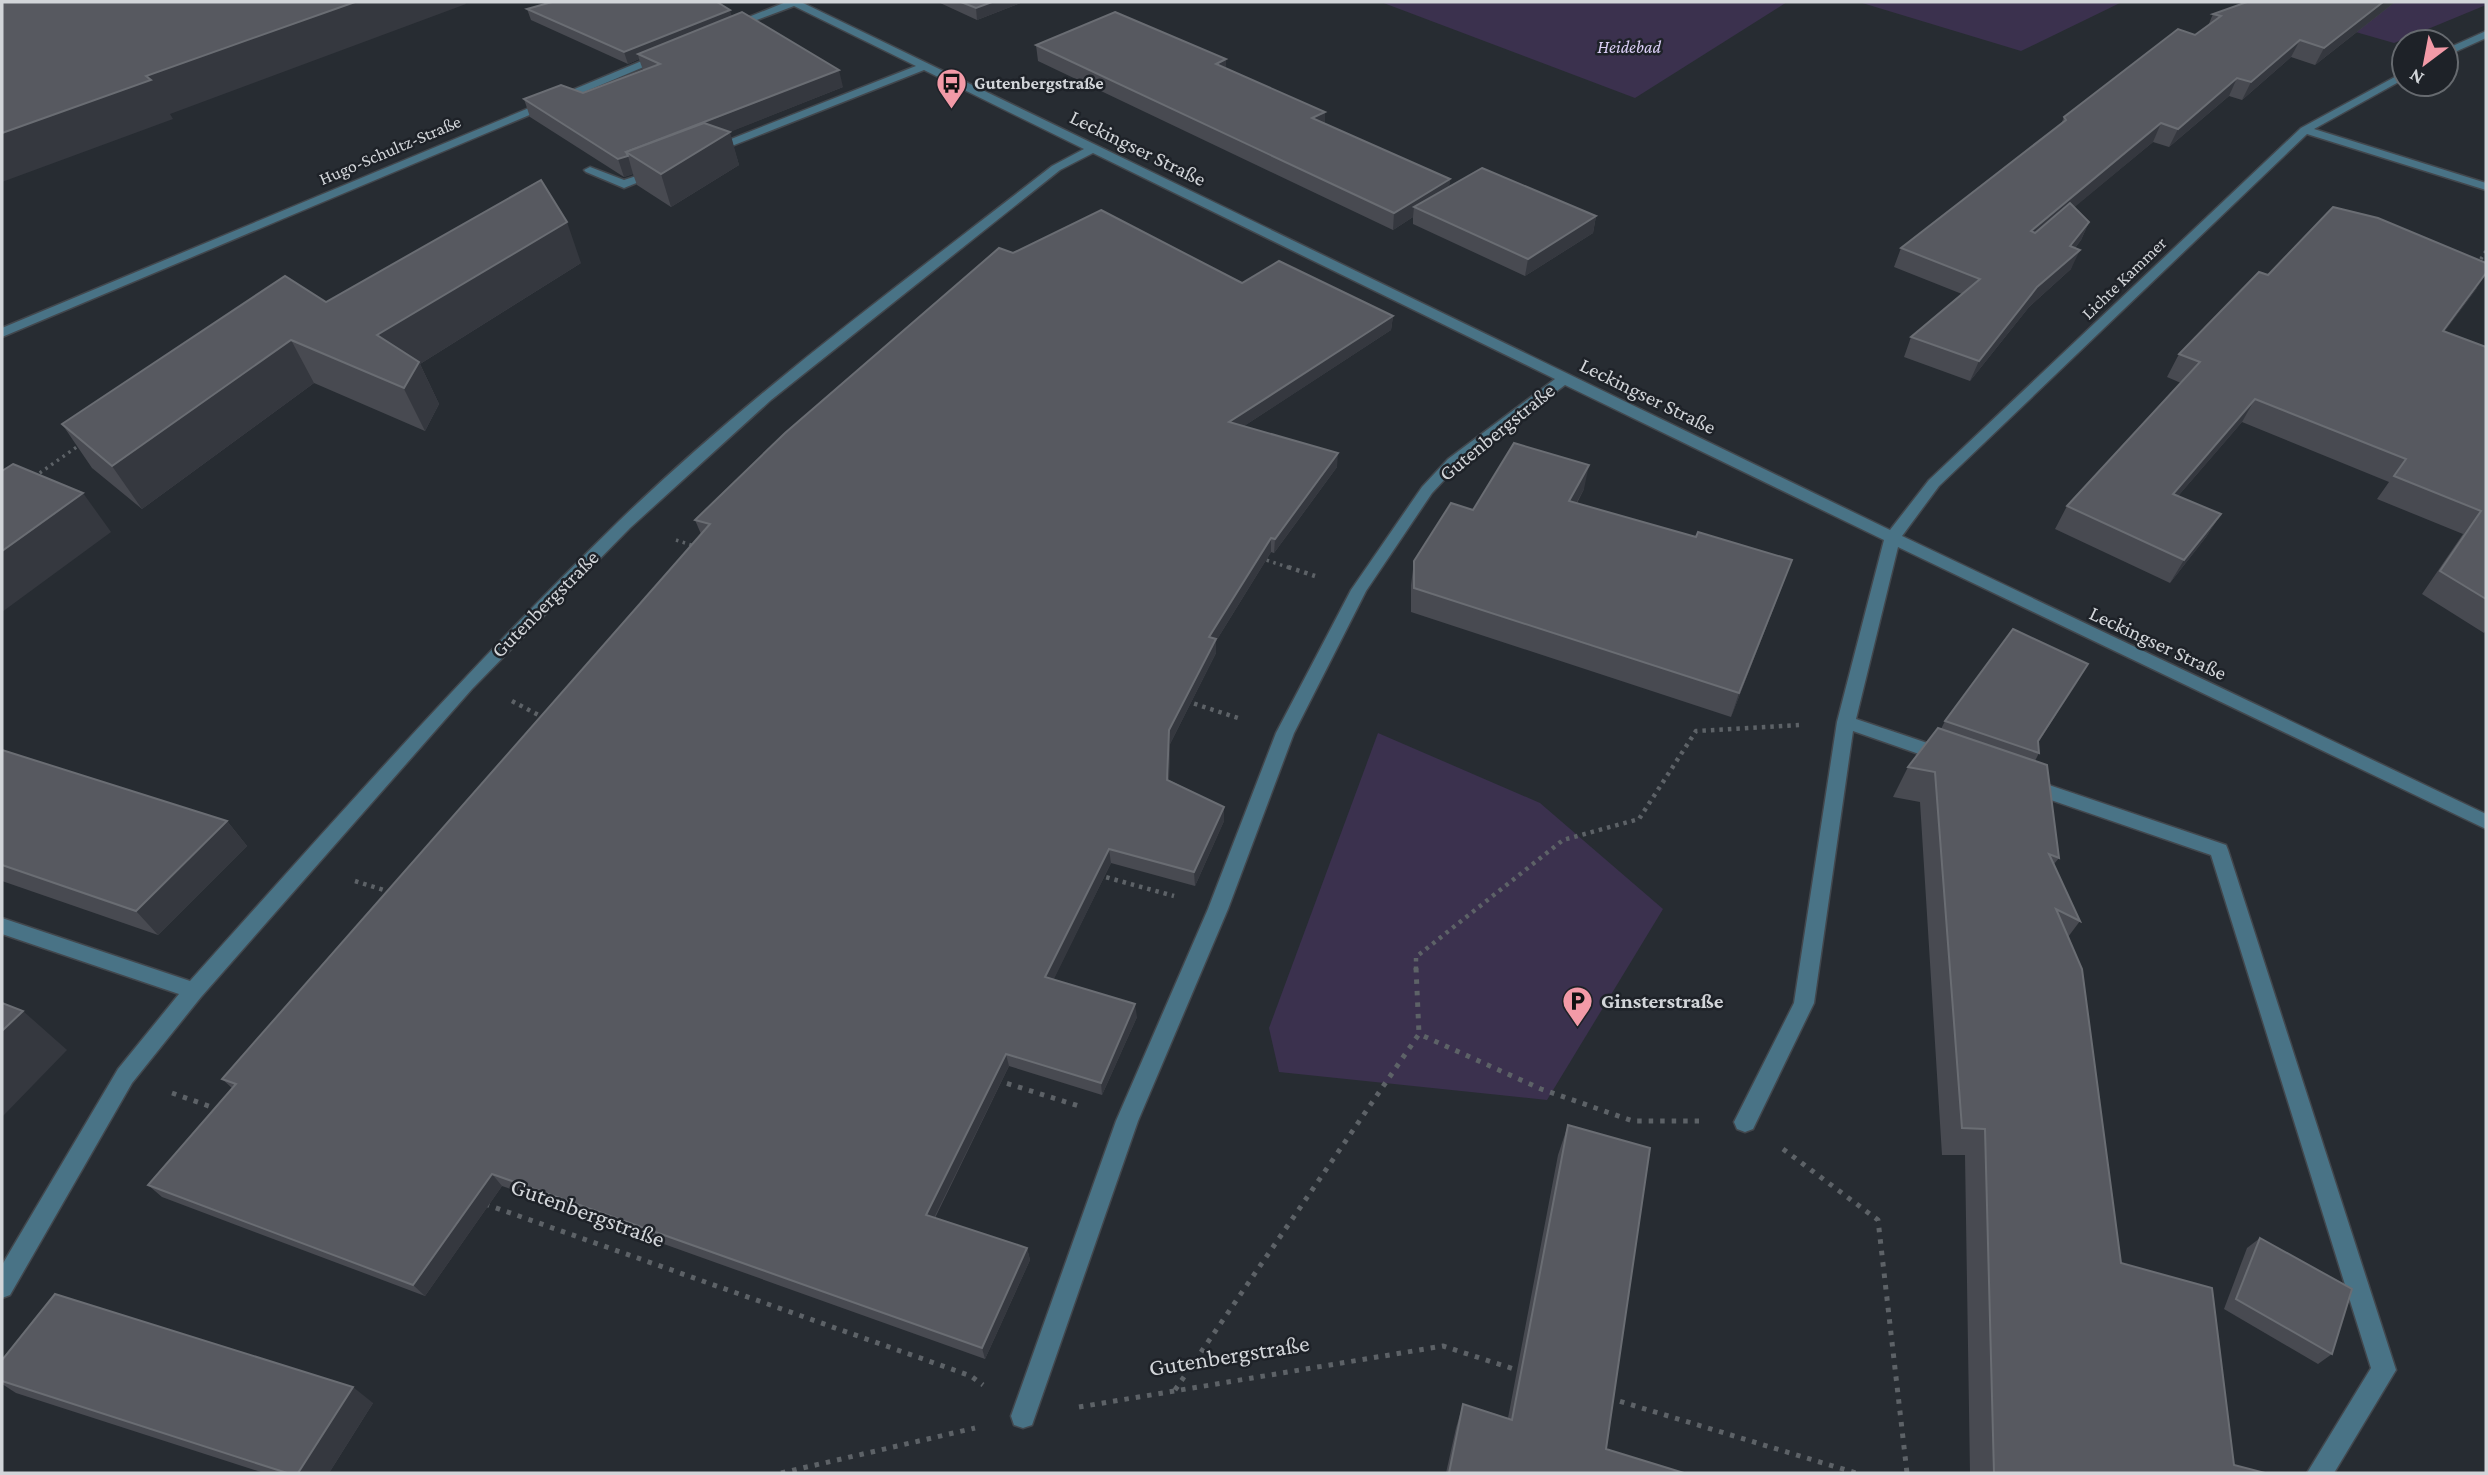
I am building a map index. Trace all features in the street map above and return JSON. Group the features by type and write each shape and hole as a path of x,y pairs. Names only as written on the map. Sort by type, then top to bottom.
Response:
{"street":[{"path":"715,33 794,2"},
{"name":"Leckingser Straße","path":"794,2 1091,150 1973,578 2486,822"},
{"path":"2460,46 2486,34"},
{"name":"Hugo-Schultz-Straße","path":"2,333 677,49"},
{"path":"702,154 925,66"},
{"name":"Lichte Kammer","path":"1893,537 1934,482 2305,130 2390,83"},
{"path":"2305,130 2486,187"},
{"name":"Gutenbergstraße","path":"2,1287 125,1076 194,991 466,685 625,524 766,397 1056,168 1091,150"},
{"path":"590,170 624,184 667,168"},
{"name":"Gutenbergstraße","path":"1023,1416 1127,1121 1218,909 1285,733 1359,590 1427,490 1453,462 1564,379"},
{"path":"1745,1122 1804,1003 1846,722 1893,537"},
{"path":"1846,722 1961,762"},
{"path":"2013,780 2219,850 2384,1370 2320,1473"},
{"path":"2,926 194,991"}],"path":[{"path":"2482,271 2477,265 2486,251"},
{"path":"24,484 90,438"},
{"path":"625,524 704,549"},
{"path":"1254,556 1359,590"},
{"path":"466,685 500,695 553,723"},
{"path":"1180,699 1285,733"},
{"path":"1175,1390 1419,1034 1416,957 1563,840 1639,819 1696,731 1846,722"},
{"path":"304,865 397,894"},
{"path":"1085,872 1218,909"},
{"path":"1419,1034 1541,1089 1633,1121 1745,1122 1878,1220 1907,1473"},
{"path":"125,1076 229,1113"},
{"path":"995,1080 1127,1121"},
{"name":"Gutenbergstraße","path":"476,1201 971,1376 1023,1416"},
{"name":"Gutenbergstraße","path":"781,1473 1023,1416 1443,1346 1522,1371"},
{"path":"1602,1396 1856,1473"}],"green space":[{"name":"Heidebad","path":"1381,2 1787,2 1635,98"},
{"path":"1859,2 2122,2 2021,51"},
{"path":"2251,2 2486,2 2486,5 2430,28 2390,28 2390,42"},
{"path":"1378,733 1540,803 1663,909 1547,1100 1279,1072 1269,1028"}],"building":[{"path":"2,2 355,2 146,76 151,80 2,133"},
{"path":"552,2 717,2 730,10 624,52 527,9"},
{"path":"961,2 992,2 976,8"},
{"path":"2247,2 2383,2 2324,48 2300,40 2251,82 2237,78 2178,129 2161,123 2031,231 2035,233 2070,203 2089,222 2070,246 2080,250 2037,287 1979,361 1911,337 1980,279 1901,248 2178,29 2195,35 2221,16 2213,14"},
{"path":"742,12 839,70 626,152 628,156 618,159 524,99 561,85 583,93 660,64 638,54"},
{"path":"1115,12 1226,59 1216,64 1325,112 1312,118 1450,179 1394,213 1036,45"},
{"path":"704,123 730,132 661,174 626,152"},
{"path":"1482,168 1596,216 1528,259 1414,207"},
{"path":"541,180 567,222 377,335 419,362 404,388 291,340 112,466 62,424 285,276 326,302"},
{"path":"2333,207 2378,218 2486,263 2486,273 2443,331 2486,347 2486,599 2440,571 2481,511 2394,476 2406,459 2255,399 2173,494 2221,514 2184,560 2067,506 2200,362 2179,354 2259,272 2268,275"},
{"path":"1101,210 1242,283 1279,261 1393,316 1229,422 1338,453 1275,539 1271,538 1209,637 1216,639 1169,730 1167,780 1224,807 1194,872 1109,849 1045,977 1135,1004 1101,1083 1006,1054 926,1215 1027,1248 982,1348 492,1174 413,1285 148,1185 236,1084 222,1079 710,524 695,520 785,433 999,248 1013,253"},
{"path":"1514,443 1589,465 1569,501 1696,537 1698,532 1792,560 1739,693 1414,588 1414,561 1451,503 1473,510"},
{"path":"13,464 83,493 2,551 2,471"},
{"path":"2013,629 2088,664 2038,741 2039,753 1945,721"},
{"path":"1938,728 2047,765 2059,858 2049,854 2080,921 2056,909 2082,969 2121,1263 2212,1288 2234,1465 2265,1473 1994,1473 1985,1129 1962,1128 1935,772 1908,767"},
{"path":"2,750 227,821 136,911 2,865"},
{"path":"2,1003 23,1011 2,1031"},
{"path":"1568,1125 1650,1148 1606,1449 1684,1473 1449,1473 1463,1404 1512,1420"},
{"path":"2260,1238 2352,1289 2332,1354 2236,1299"},
{"path":"55,1294 353,1387 298,1473 287,1473 2,1381 2,1360"}],"place":[{"name":"Gutenbergstraße","path":"951,110"},
{"name":"Ginsterstraße","path":"1578,1028"}]}
